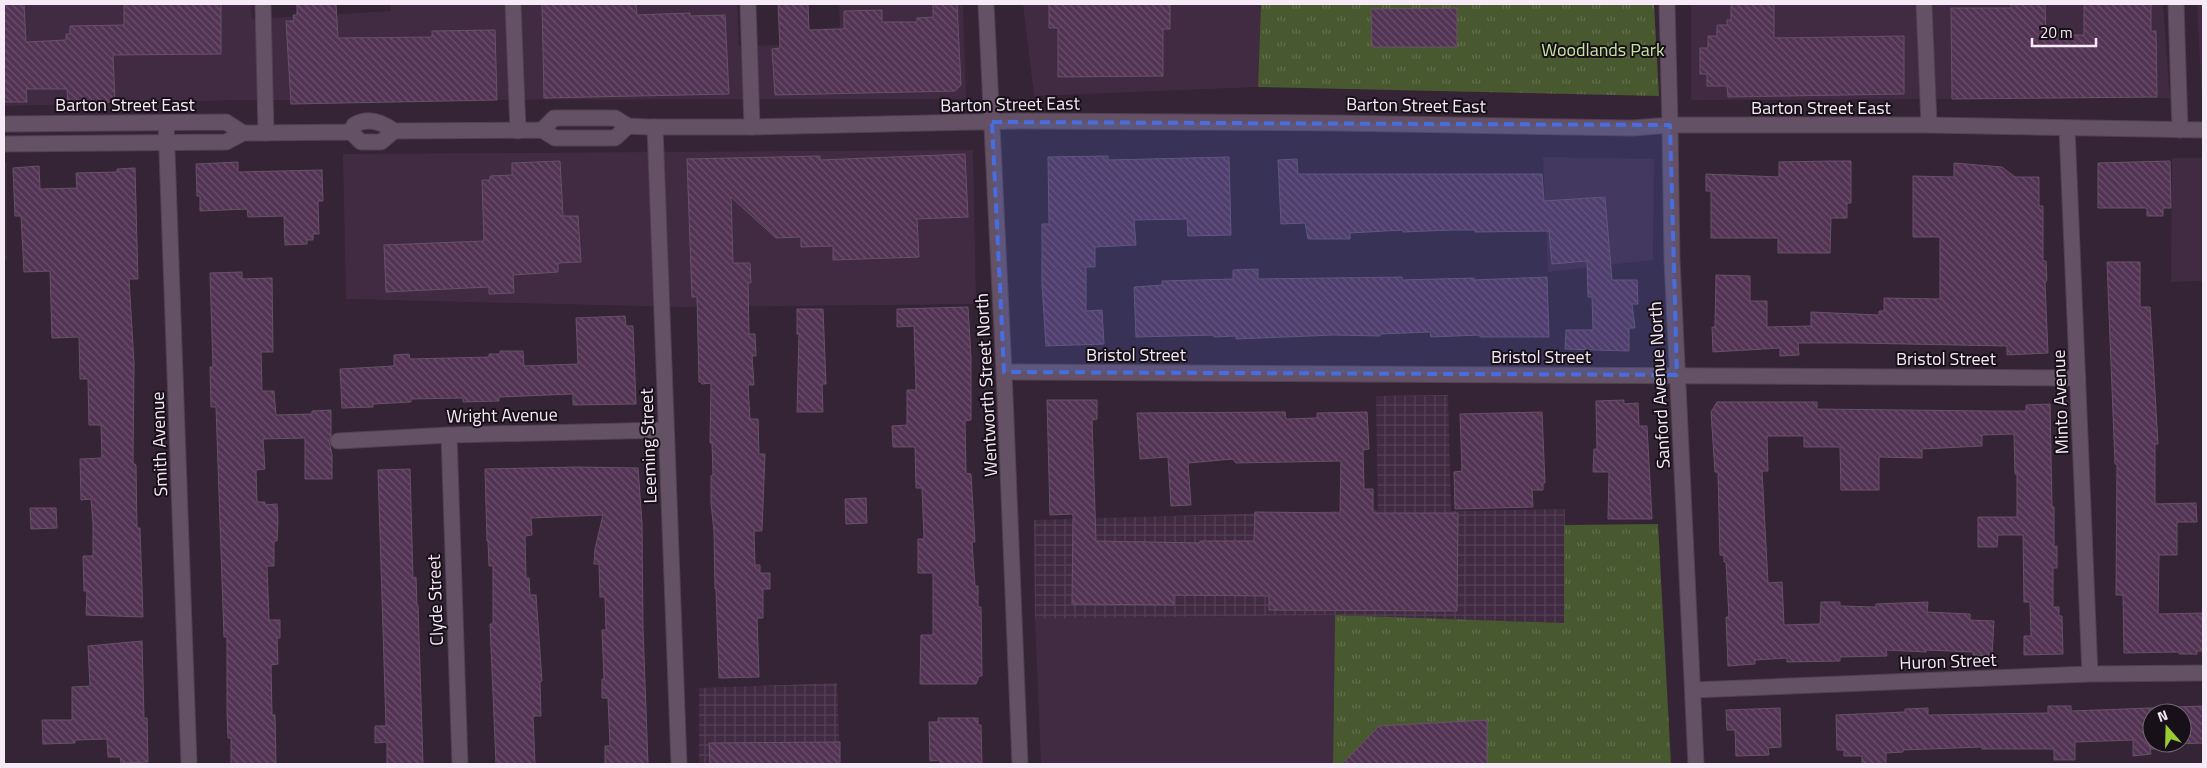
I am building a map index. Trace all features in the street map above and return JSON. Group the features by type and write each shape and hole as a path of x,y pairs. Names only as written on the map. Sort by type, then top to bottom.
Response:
{"street":[{"path":"263,4 266,133"},
{"path":"513,4 518,131"},
{"path":"748,4 752,127"},
{"name":"Wentworth Street North","path":"986,4 1004,372 1020,764"},
{"name":"Sanford Avenue North","path":"1667,4 1677,375 1696,764"},
{"path":"1924,4 1929,126"},
{"path":"2176,4 2180,130"},
{"name":"Barton Street East","path":"4,124 226,122 243,133"},
{"name":"Barton Street East","path":"4,144 226,142 243,133 351,132 361,142 381,142 394,130 542,130 555,138 615,138 628,126 752,127 992,122 1337,123 1632,128 1670,125 1929,126 2203,130"},
{"name":"Smith Avenue","path":"166,123 189,764"},
{"name":"Leeming Street","path":"655,127 679,764"},
{"name":"Minto Avenue","path":"2067,128 2090,674"},
{"name":"Bristol Street","path":"1004,372 2078,378"},
{"name":"Wright Avenue","path":"338,441 449,435 666,430"},
{"name":"Clyde Street","path":"449,435 460,764"},
{"name":"Huron Street","path":"1693,690 2090,674 2203,673"}],"highlighted area":[{"path":"992,122 1670,125 1677,375 1004,372"}],"shaded area":[{"path":"4,4 251,4 252,19 391,11 390,4 737,4 739,46 822,44 824,28 840,27 839,4 963,4 966,99 242,100 4,106"},
{"path":"1023,4 1261,4 1258,87 1034,96"},
{"path":"1691,4 2163,4 2170,98 1691,100"},
{"path":"2197,4 2203,4 2203,102 2202,102"},
{"path":"973,150 976,304 681,307 346,299 343,154"},
{"path":"1543,157 1654,159 1653,260 1548,272"},
{"path":"2172,158 2203,158 2203,281 2171,282"},
{"path":"7,162 7,260 4,260 4,163"},
{"path":"1448,395 1451,511 1565,509 1565,623 1335,615 1035,619 1034,520 1378,510 1376,396"},
{"path":"1335,615 1333,764 1041,764 1035,619"},
{"path":"837,683 840,764 699,764 699,688"}],"green space":[{"name":"Woodlands Park","path":"1261,4 1654,4 1659,96 1258,87"},
{"path":"1658,524 1671,764 1333,764 1335,615 1564,623 1564,525"}],"building":[{"path":"4,4 24,4 26,42 66,40 66,34 70,34 70,26 124,25 124,4 221,4 221,54 113,55 115,102 68,104 67,89 26,89 27,102 4,102"},
{"path":"297,4 336,4 338,38 432,37 432,31 495,30 497,100 291,104 286,21 294,21 293,15 297,15"},
{"path":"542,4 636,4 637,15 690,13 690,16 725,15 729,94 544,98"},
{"path":"778,4 808,4 809,30 844,29 844,11 882,10 882,22 917,22 917,18 933,17 933,4 957,4 961,85 955,91 775,95 772,49 780,48"},
{"path":"1049,4 1170,4 1170,29 1163,29 1163,76 1058,77 1058,28 1049,28"},
{"path":"1731,4 1774,4 1774,38 1904,36 1904,94 1728,97 1727,86 1707,86 1707,74 1700,74 1700,48 1708,48 1708,36 1717,36 1717,25 1727,25 1727,20 1731,20"},
{"path":"2011,4 2045,4 2046,35 2084,35 2084,4 2151,4 2151,31 2156,31 2157,97 1952,99 1951,8 2011,8"},
{"path":"1457,8 1457,47 1372,47 1371,9"},
{"path":"965,154 968,217 917,219 919,257 833,260 833,246 801,247 801,237 776,238 731,197 733,263 750,263 751,283 748,283 749,334 755,334 756,356 752,356 754,385 748,385 750,419 758,419 759,454 765,454 762,531 754,531 755,565 760,565 760,573 770,573 770,589 763,589 763,618 757,618 759,677 719,678 714,531 711,503 711,476 713,475 712,443 710,443 711,383 702,384 699,382 697,297 692,297 687,159 820,156 820,160"},
{"path":"1108,156 1108,160 1229,157 1231,235 1188,236 1187,219 1134,220 1136,245 1095,247 1095,267 1086,267 1086,311 1102,310 1104,344 1046,346 1042,285 1042,224 1049,224 1048,157"},
{"path":"1297,159 1298,174 1542,174 1544,201 1605,197 1612,280 1637,280 1638,304 1632,304 1635,328 1629,328 1629,351 1565,349 1566,330 1593,330 1592,297 1588,297 1587,261 1552,264 1549,231 1475,232 1475,230 1451,230 1403,232 1403,230 1350,233 1350,239 1308,239 1305,223 1281,224 1278,160"},
{"path":"560,161 563,216 578,216 581,262 558,263 558,272 513,275 514,293 489,294 489,287 386,292 384,245 484,241 482,180 490,180 490,176 512,175 512,163"},
{"path":"1851,161 1851,203 1847,203 1847,218 1831,218 1830,253 1778,253 1778,238 1711,238 1711,191 1706,191 1706,174 1779,177 1779,162"},
{"path":"2170,161 2171,208 2163,208 2163,216 2147,216 2147,208 2098,208 2098,163"},
{"path":"238,162 238,172 322,170 323,201 318,201 319,234 313,234 313,240 307,240 307,244 285,245 284,216 248,217 247,209 200,211 200,196 197,196 196,164"},
{"path":"1954,163 2002,167 2015,177 2039,177 2039,206 2043,206 2043,261 2046,261 2047,280 2045,283 2048,353 2007,355 2007,346 1858,343 1798,343 1799,355 1780,356 1780,348 1713,352 1712,327 1715,327 1716,275 1750,276 1750,301 1767,301 1767,327 1811,326 1811,312 1879,315 1879,311 1884,311 1884,298 1940,299 1940,237 1913,237 1913,176 1954,177"},
{"path":"39,166 40,189 77,188 76,173 117,172 117,169 135,168 138,279 129,279 134,363 133,463 136,465 137,528 140,528 143,617 86,615 87,591 84,591 83,556 93,556 93,523 91,499 81,500 80,459 102,458 101,425 89,425 88,379 80,379 79,337 52,338 50,271 24,272 21,216 15,216 13,168"},
{"path":"2107,262 2140,262 2140,307 2150,307 2158,444 2155,444 2155,504 2196,503 2197,522 2177,522 2177,555 2159,555 2158,614 2202,613 2203,651 2197,651 2197,654 2179,654 2179,652 2124,653 2123,595 2116,595 2117,464 2115,464"},
{"path":"1258,269 1258,279 1402,277 1402,280 1474,278 1474,280 1547,277 1549,337 1480,337 1480,335 1431,337 1430,332 1380,334 1380,336 1334,335 1236,339 1236,336 1214,337 1214,335 1136,337 1134,287 1162,285 1162,281 1233,279 1233,270"},
{"path":"242,272 242,279 272,278 273,352 261,352 262,391 274,391 276,415 312,414 312,411 331,410 331,436 329,441 332,455 332,479 305,479 305,438 263,439 265,469 256,470 257,502 265,502 265,505 277,504 278,521 277,541 274,541 274,566 267,566 269,620 280,620 280,638 277,638 278,664 271,665 272,715 275,715 276,764 231,764 231,738 228,738 227,637 224,637 216,407 211,407 210,367 213,367 210,273"},
{"path":"968,307 971,358 971,420 965,421 966,473 971,474 975,542 972,542 975,586 978,586 978,607 981,607 982,676 979,676 976,684 920,684 921,635 933,635 933,573 918,573 918,539 924,539 922,488 916,488 915,447 893,447 892,426 907,425 907,390 916,390 914,326 897,327 897,309"},
{"path":"797,309 823,309 826,384 822,384 823,412 797,412 799,334 797,334"},
{"path":"625,316 626,326 633,326 636,404 573,405 573,394 499,397 499,401 463,402 463,398 411,399 411,402 373,404 373,407 342,408 340,369 394,366 394,355 409,354 410,359 489,357 489,354 500,354 500,351 523,351 524,366 578,364 576,318"},
{"path":"1047,400 1097,400 1097,419 1092,420 1096,541 1200,543 1200,541 1254,541 1255,512 1340,513 1341,461 1236,463 1233,459 1188,463 1191,505 1171,506 1168,457 1140,459 1137,413 1285,412 1286,419 1317,418 1317,413 1367,412 1369,449 1363,450 1364,489 1373,489 1373,513 1458,513 1457,611 1269,610 1269,596 1174,595 1174,605 1072,604 1073,514 1050,515"},
{"path":"1624,400 1624,404 1638,403 1639,426 1647,426 1652,519 1608,519 1609,472 1593,472 1594,449 1597,449 1596,401"},
{"path":"1717,402 1817,402 1817,409 1988,411 2026,411 2026,405 2050,404 2054,547 2057,546 2057,568 2053,568 2053,607 2059,607 2059,616 2062,616 2063,654 2024,655 2024,636 2031,636 2030,602 2024,602 2023,535 1998,535 1997,547 1978,547 1978,517 2017,517 2017,474 2015,474 2014,434 1982,435 1982,446 1922,449 1922,458 1879,457 1879,490 1841,490 1840,447 1804,447 1804,436 1767,436 1768,471 1762,471 1768,583 1782,582 1784,625 1820,624 1821,602 1840,602 1840,606 1876,607 1876,604 1928,602 1927,612 1970,614 1970,620 1994,621 1992,656 1973,655 1973,652 1886,650 1887,656 1840,657 1840,661 1787,662 1787,658 1755,660 1755,664 1728,666 1726,617 1729,617 1726,562 1724,562 1724,555 1720,555 1718,472 1715,472 1711,412"},
{"path":"1542,412 1545,483 1543,483 1543,490 1532,490 1533,507 1455,509 1454,472 1462,471 1460,414"},
{"path":"638,468 642,523 643,629 648,764 605,764 605,746 610,746 608,698 602,698 602,679 604,679 602,630 606,630 605,597 600,597 599,564 594,564 595,549 603,515 531,518 532,535 525,536 526,578 529,578 530,595 536,595 542,681 540,682 541,716 533,716 535,764 496,764 490,624 493,624 493,566 489,566 485,469"},
{"path":"410,469 413,578 416,577 418,605 423,764 387,764 387,742 375,743 375,726 386,726 378,470"},
{"path":"866,498 867,523 846,524 845,499"},
{"path":"30,508 56,508 57,528 31,529"},
{"path":"142,641 144,718 147,718 148,762 121,763 120,757 108,757 107,739 43,744 42,720 72,720 72,687 90,686 88,646"},
{"path":"2048,706 2071,706 2071,711 2142,708 2142,753 2151,754 2133,756 2133,740 2075,742 2075,760 2054,760 2054,749 1982,749 1982,747 1903,750 1903,752 1886,753 1886,764 1862,764 1862,756 1844,756 1844,750 1837,750 1836,715 1905,712 1905,709 1928,708 1928,715 2048,713"},
{"path":"2192,706 2203,706 2203,743 2192,743"},
{"path":"1780,708 1781,747 1768,748 1769,755 1736,756 1735,730 1727,730 1726,710"},
{"path":"938,718 978,718 978,725 981,725 982,764 940,764 940,760 930,761 929,722 938,722"},
{"path":"1487,720 1487,764 1342,764 1379,726"},
{"path":"840,742 840,764 710,764 709,743"}]}
